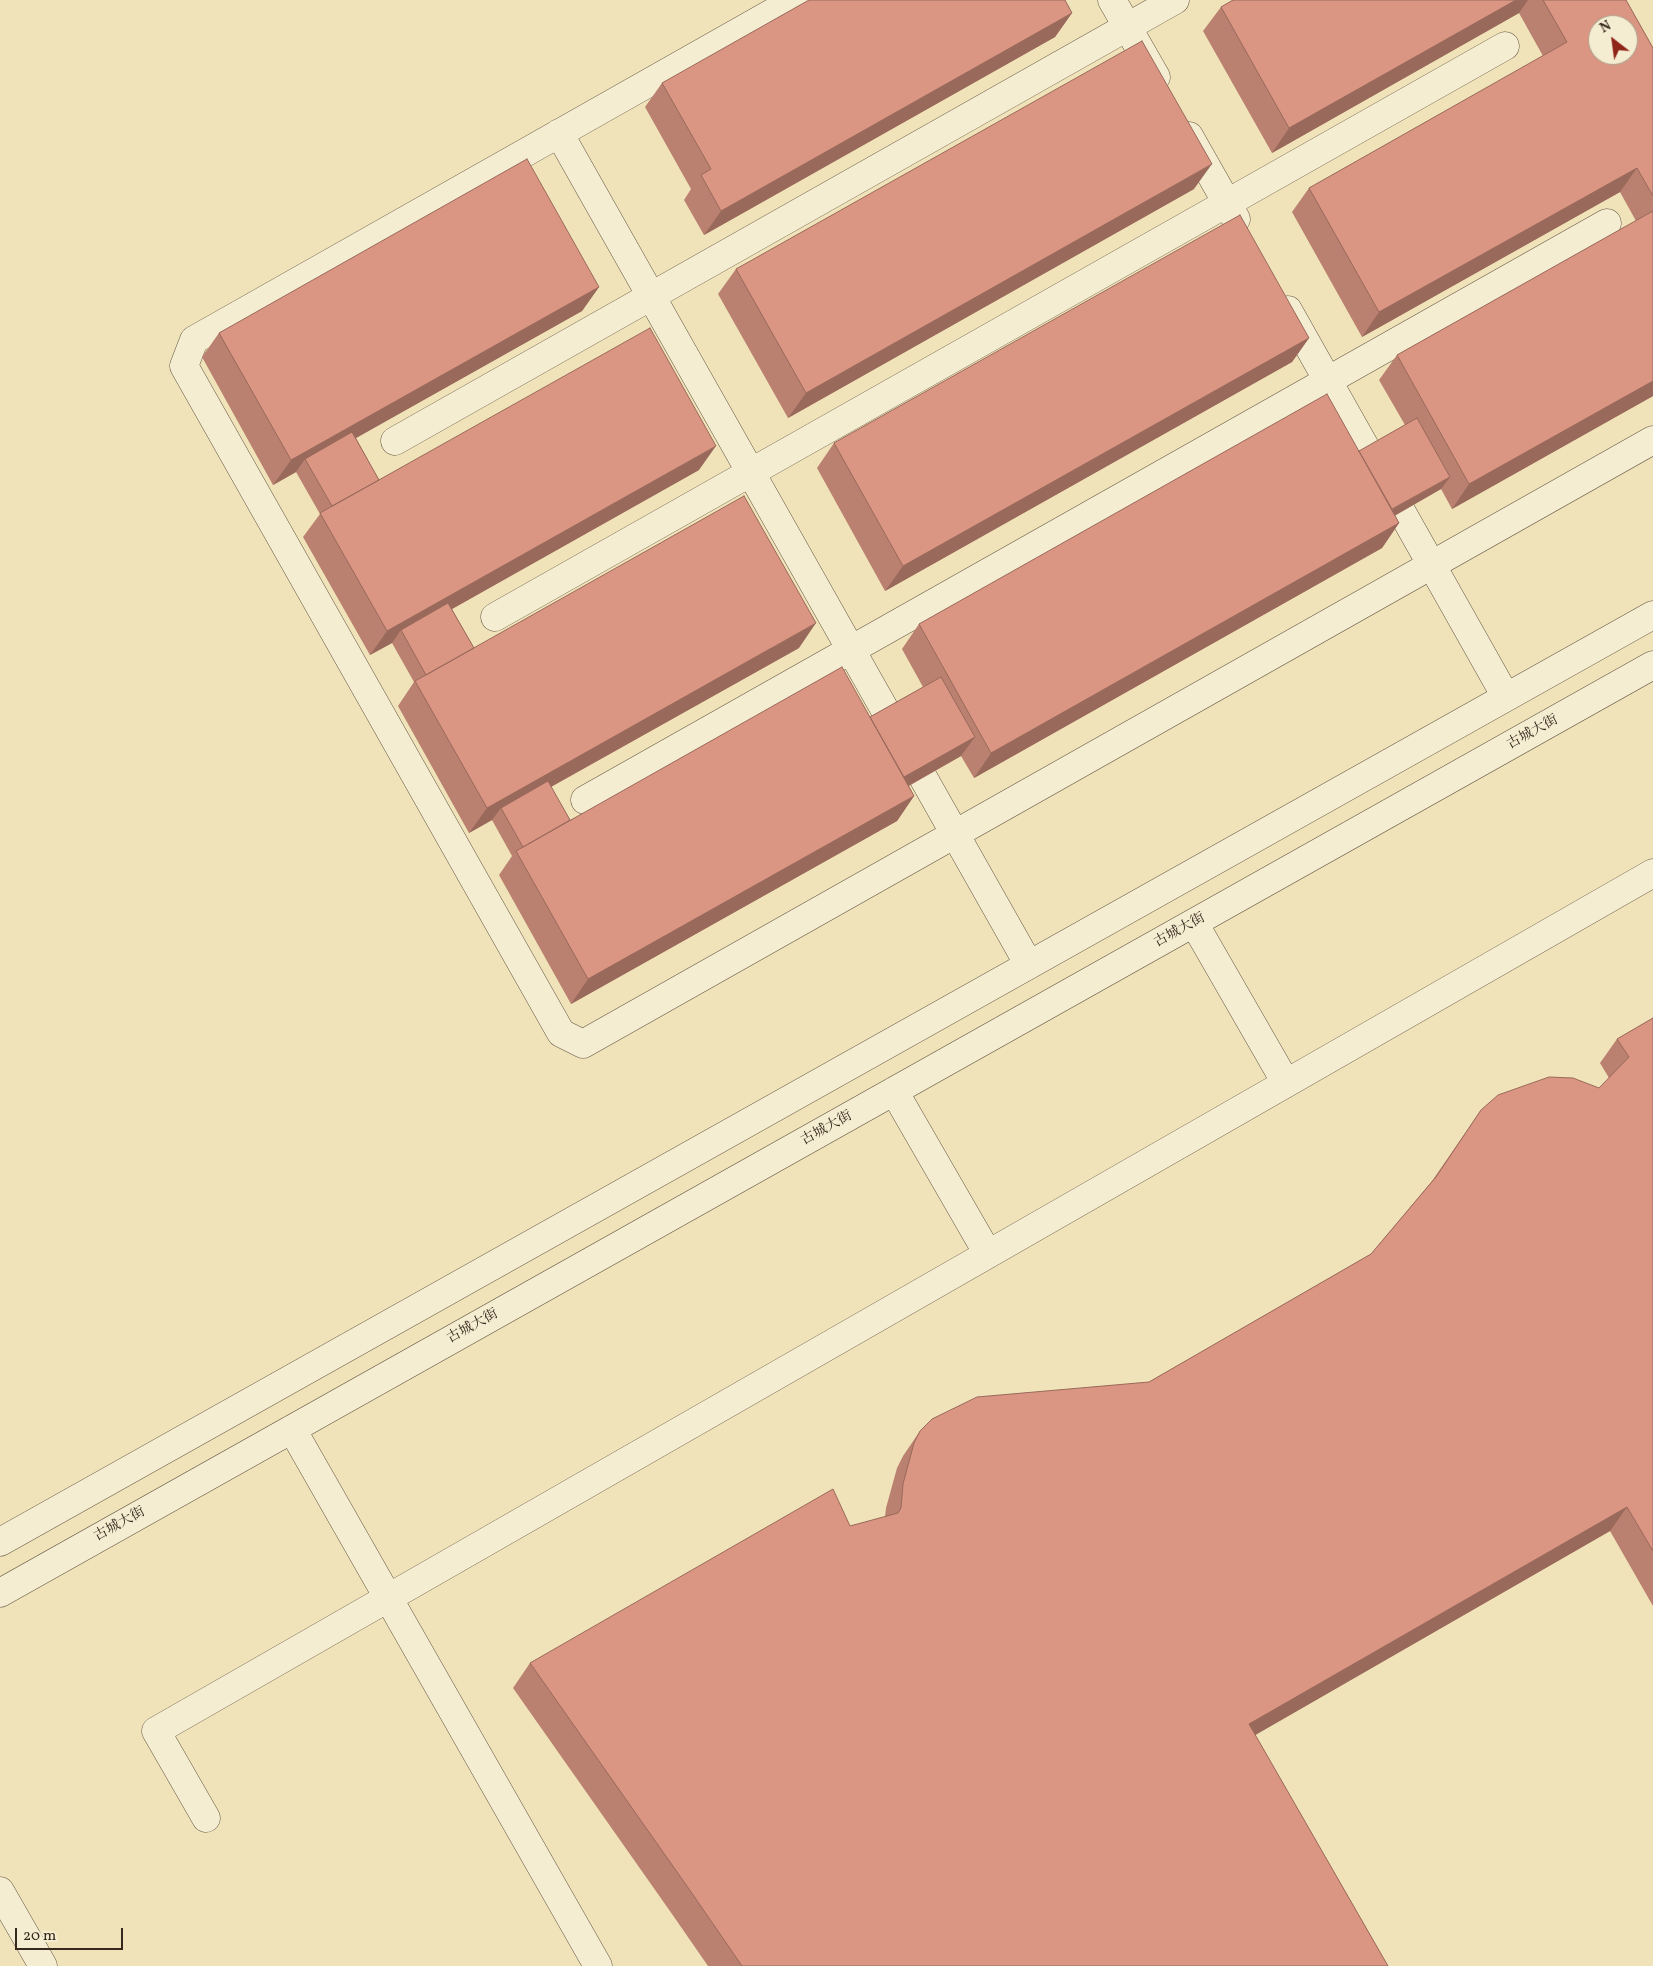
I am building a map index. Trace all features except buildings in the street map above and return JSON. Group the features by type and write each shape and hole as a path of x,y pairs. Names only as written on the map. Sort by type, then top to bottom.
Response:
{"street":[{"path":"795,0 194,340 184,366 561,1033 583,1044 1653,440"},
{"path":"1112,0 1246,237"},
{"path":"395,441 1175,0"},
{"path":"495,617 1505,46"},
{"path":"559,133 1029,965"},
{"path":"585,800 1606,223"},
{"path":"1275,288 1506,697"},
{"path":"0,1542 1653,615"},
{"name":"古城大街","path":"0,1593 1653,665"},
{"path":"206,1818 156,1731 1653,872"},
{"path":"1194,923 1286,1083"},
{"path":"894,1091 988,1254"},
{"path":"292,1429 598,1966"},
{"path":"0,1891 43,1966"}]}
